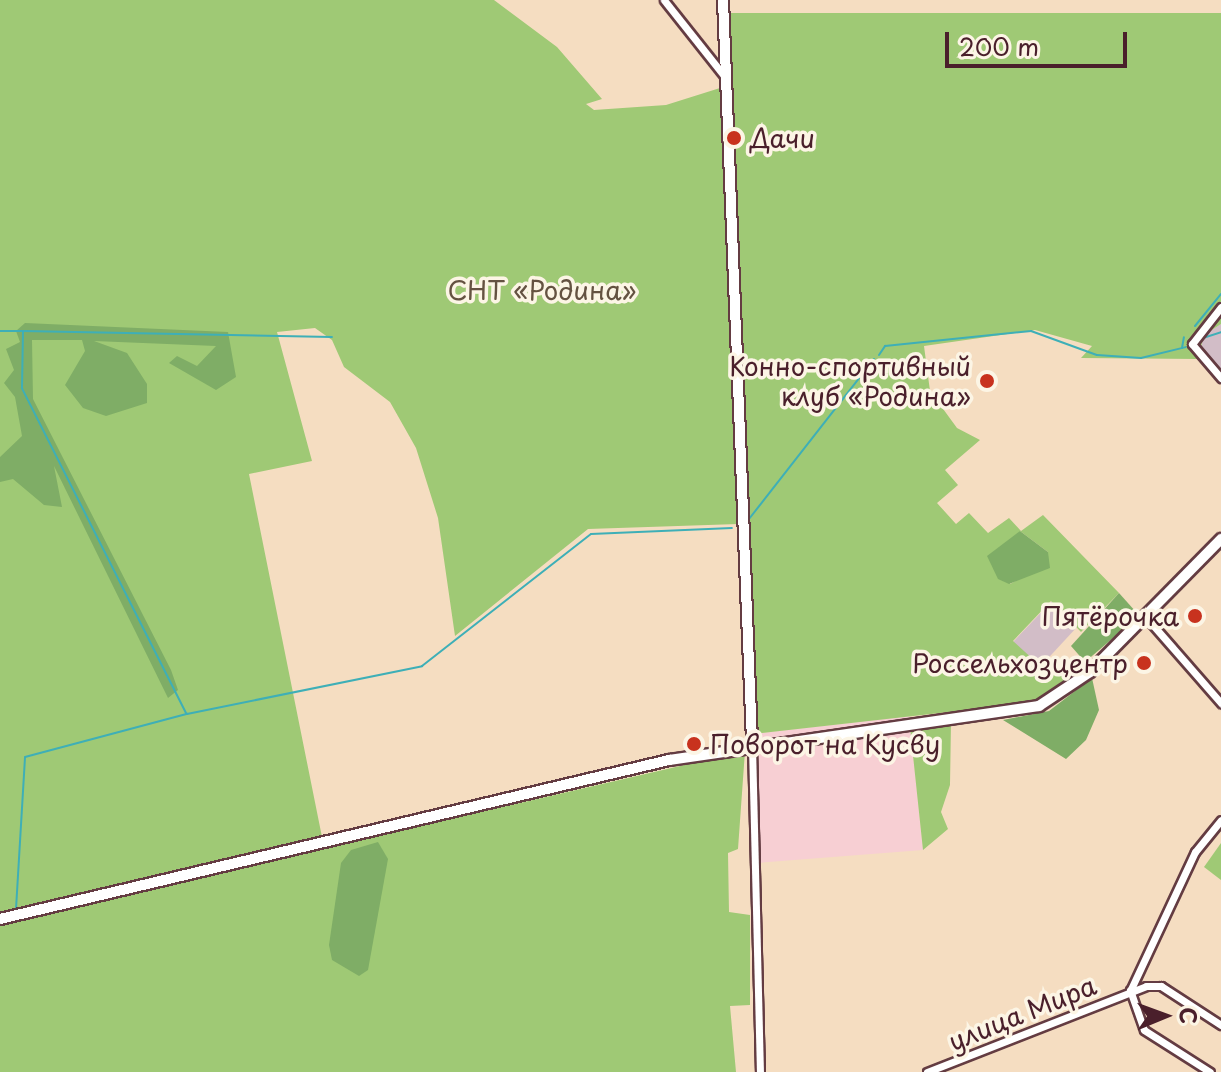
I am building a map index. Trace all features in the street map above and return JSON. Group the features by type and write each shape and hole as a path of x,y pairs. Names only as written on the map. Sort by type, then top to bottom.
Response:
{"street":[{"path":"664,0 725,77"},
{"path":"723,0 752,743 760,1072"},
{"path":"1221,307 1192,344 1221,378"},
{"path":"0,919 752,743 1039,706 1068,692 1221,539"},
{"path":"1145,616 1221,703"},
{"name":"улица Мира","path":"927,1072 1130,990 1195,852 1221,820"},
{"path":"1210,1072 1144,1030 1130,990 1161,986 1221,1025"}],"shaded area":[{"path":"1221,324 1221,379 1198,359 1204,335"},
{"path":"1052,601 1077,627 1040,667 1013,642"},
{"path":"909,716 923,850 757,863 754,734"}],"green space":[{"name":"СНТ «Родина»","path":"0,0 494,0 557,47 602,99 586,104 594,110 666,105 720,88 738,524 588,529 455,636 438,518 416,448 390,402 344,367 332,340 315,328 277,332 312,461 249,474 322,837 0,912"},
{"path":"728,13 1221,13 1221,324 1204,335 1198,359 1081,358 1092,346 1035,330 924,346 930,391 957,428 980,440 945,470 958,485 937,503 956,524 969,513 988,533 1009,518 1021,531 1043,515 1119,593 1081,632 1051,601 1013,641 1046,671 1076,676 1037,702 754,734","holes":["1020,531 1048,552 1048,564 1010,584"]},
{"path":"25,323 228,332 236,377 216,390 169,363 177,356 197,366 216,346 94,341 127,353 147,384 147,403 106,416 83,408 65,385 85,351 82,340 32,340 33,399 171,670 178,690 168,698 54,466 62,507 44,505 13,479 0,482 0,457 22,436 15,397 4,383 14,370 6,349 20,342 16,331"},
{"path":"1020,531 1048,552 1050,568 1009,584 998,579 987,556"},
{"path":"1119,593 1136,612 1133,621 1085,662 1071,646"},
{"path":"1092,678 1099,710 1086,740 1066,759 1003,720 1049,711"},
{"path":"951,722 950,785 941,812 948,829 923,850 910,727"},
{"path":"745,751 738,849 728,853 729,912 750,915 750,1005 730,1006 736,1072 0,1072 0,923"},
{"path":"378,842 388,859 368,970 359,976 332,960 329,945 341,863 351,850"},
{"path":"1221,843 1221,880 1204,867"}],"waterway":[{"path":"1195,326 1221,294"},
{"path":"0,331 23,331"},
{"path":"186,713 22,388 23,331 332,337"},
{"path":"879,355 885,346 1031,331 1097,355 1141,358 1186,347"},
{"path":"1203,338 1221,332"},
{"path":"1182,348 1184,337"},
{"path":"749,519 874,359"},
{"path":"16,909 25,757 187,714 422,666 591,534 732,528"}],"place":[{"name":"Дачи","path":"734,138"},
{"name":"Конно-спортивный клуб «Родина»","path":"987,381"},
{"name":"Пятёрочка","path":"1195,616"},
{"name":"Россельхозцентр","path":"1144,663"},
{"name":"Поворот на Кусву","path":"694,744"}]}
